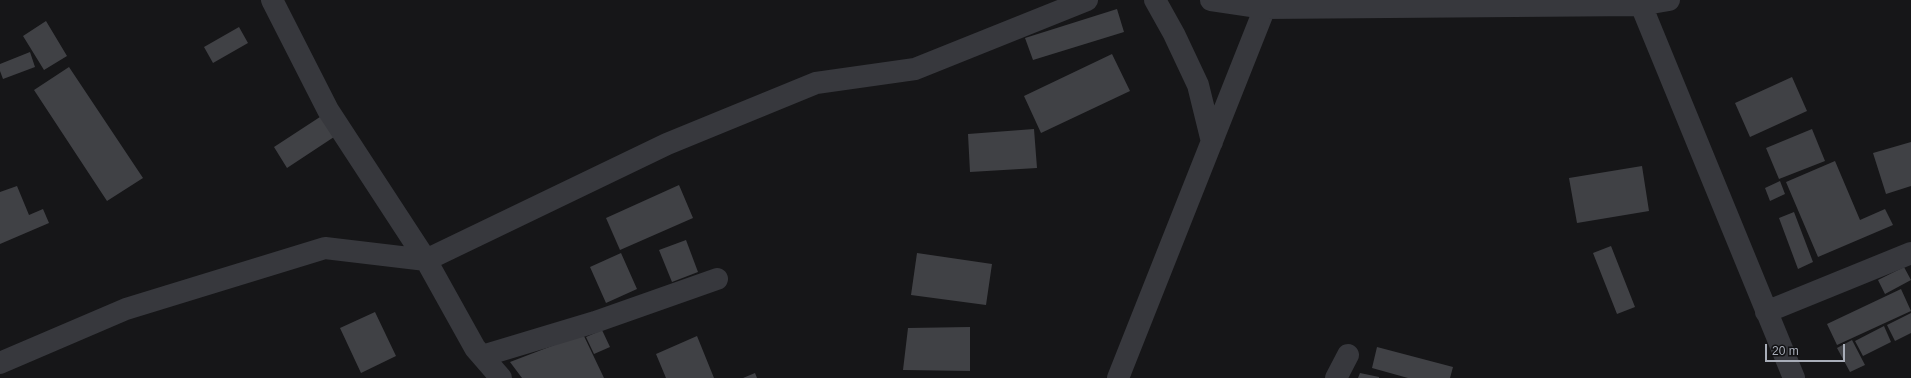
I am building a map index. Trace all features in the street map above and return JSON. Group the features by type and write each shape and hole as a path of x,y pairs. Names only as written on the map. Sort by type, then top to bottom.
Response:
{"street":[{"path":"272,0 328,110 426,260 475,348 501,378"},
{"path":"0,363 126,309 326,248 426,260 667,144 816,83 915,69 1087,0"},
{"path":"1155,0 1174,34 1198,85 1212,142"},
{"path":"1211,0 1267,4 1639,2 1669,0"},
{"path":"1639,2 1794,378"},
{"path":"1118,378 1267,4"},
{"path":"1766,312 1911,253"},
{"path":"482,356 595,322 717,279"},
{"path":"1336,378 1348,355"}],"building":[{"path":"1117,9 1124,32 1033,60 1025,38"},
{"path":"46,21 67,56 44,70 23,36"},
{"path":"239,27 248,43 213,63 204,47"},
{"path":"30,52 35,67 3,79 0,71 0,64"},
{"path":"1112,54 1130,91 1041,133 1024,96"},
{"path":"69,67 143,178 107,201 34,90"},
{"path":"1792,77 1807,111 1750,137 1735,103"},
{"path":"323,115 337,135 287,168 274,147"},
{"path":"1034,129 1037,168 970,172 968,134"},
{"path":"1812,129 1825,161 1779,179 1766,148"},
{"path":"1911,142 1911,186 1886,194 1873,153"},
{"path":"1835,161 1860,220 1885,209 1893,225 1818,257 1786,182"},
{"path":"1642,166 1649,211 1577,223 1569,178"},
{"path":"1780,181 1785,194 1770,201 1765,188"},
{"path":"679,185 693,218 620,250 606,218"},
{"path":"17,186 29,215 43,209 49,223 0,244 0,192"},
{"path":"1794,212 1813,262 1798,269 1779,218"},
{"path":"686,240 698,272 672,282 659,250"},
{"path":"1611,246 1635,307 1617,314 1593,253"},
{"path":"621,253 637,289 606,303 590,267"},
{"path":"917,253 992,264 986,305 911,295"},
{"path":"1904,267 1911,280 1885,294 1878,280"},
{"path":"1901,289 1911,311 1837,345 1827,324"},
{"path":"375,312 396,356 361,373 340,328"},
{"path":"1911,313 1911,333 1895,341 1887,325"},
{"path":"1884,326 1891,342 1863,356 1855,341"},
{"path":"970,327 970,371 903,370 908,328"},
{"path":"602,330 610,347 594,354 586,337"},
{"path":"583,334 604,378 522,378 510,362"},
{"path":"697,336 714,378 666,378 656,354"},
{"path":"1852,340 1865,365 1850,372 1837,348"},
{"path":"1377,347 1453,367 1450,378 1408,378 1372,368"},
{"path":"755,373 757,378 743,378"},
{"path":"1360,373 1379,377 1379,378 1358,378"}]}
